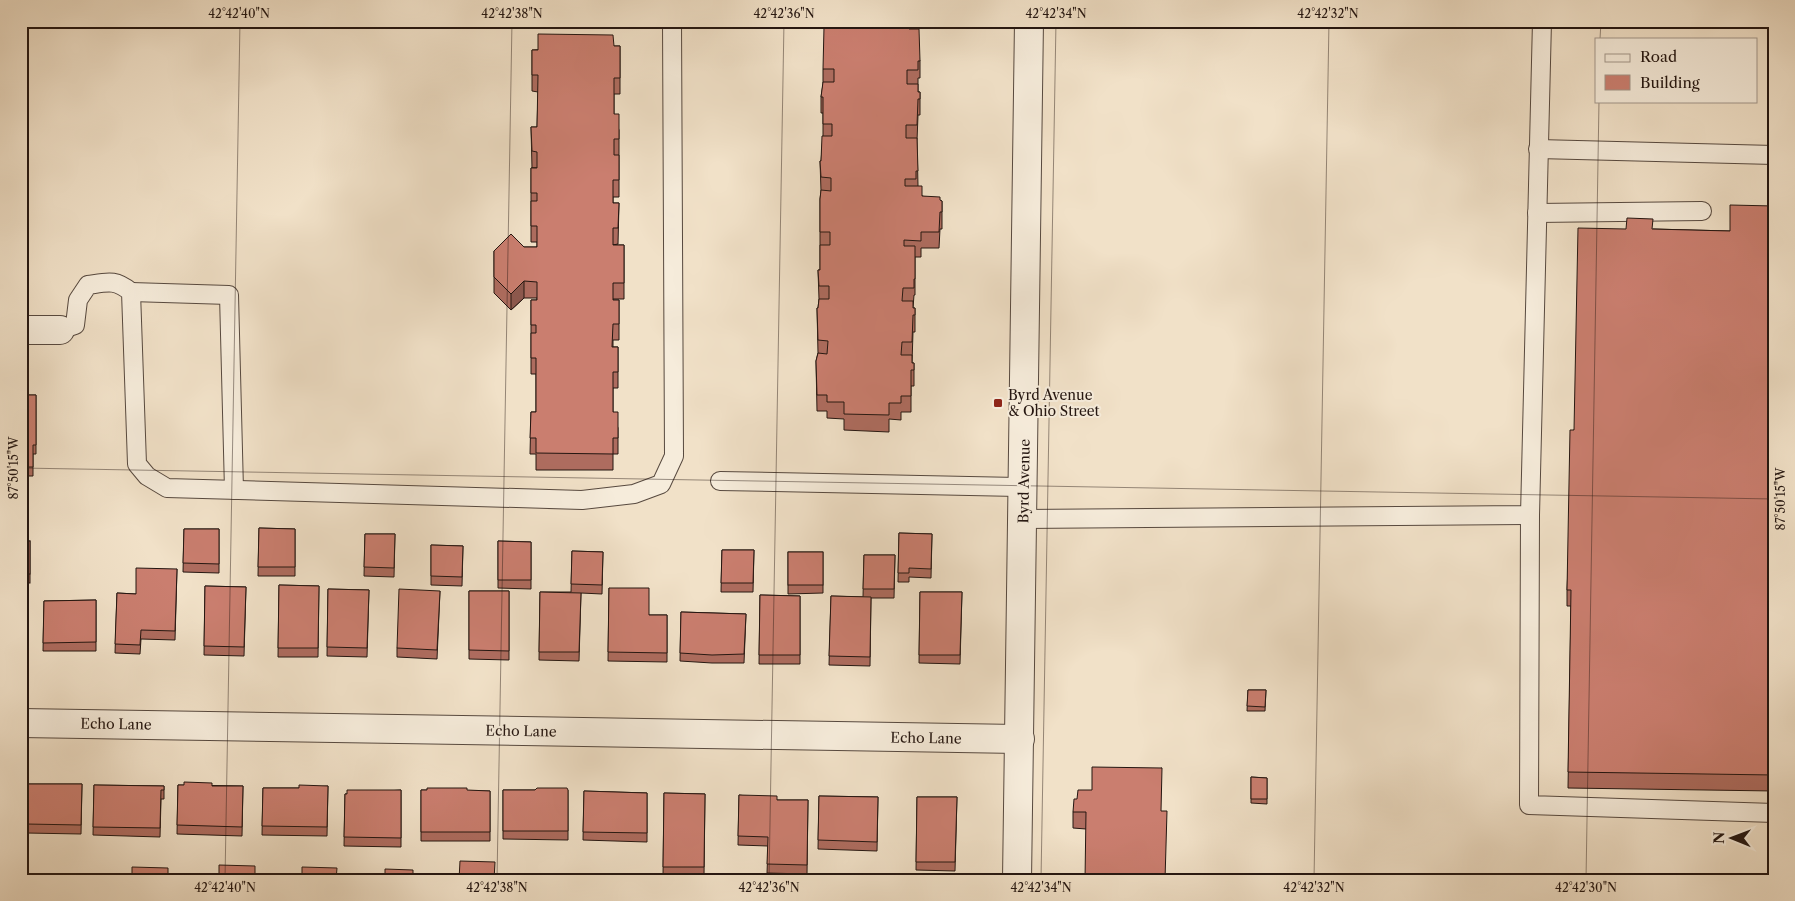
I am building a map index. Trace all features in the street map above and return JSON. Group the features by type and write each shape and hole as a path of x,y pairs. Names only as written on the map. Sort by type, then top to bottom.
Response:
{"street":[{"name":"Byrd Avenue","path":"1017,880 1024,487 1029,21"},
{"path":"21,330 60,330"},
{"name":"Echo Lane","path":"21,723 1020,739"}],"lane":[{"path":"132,292 137,464 147,476 167,488 582,500 634,494 661,484 674,456 672,21"},
{"path":"1542,21 1530,515 1529,805 1774,813"},
{"path":"1538,150 1774,155"},
{"path":"1537,213 1702,211"},
{"path":"60,330 75,325 78,300 88,285 108,282 121,284 132,292 229,295 234,490"},
{"path":"720,481 1024,487"},
{"path":"1023,518 1530,515"}],"building":[{"path":"835,21 909,22 909,29 919,29 920,61 918,61 918,70 907,70 907,84 918,84 918,92 920,92 917,125 906,125 906,138 917,138 918,171 916,171 916,179 905,179 905,186 922,186 922,196 940,197 942,212 940,212 939,232 921,232 921,241 904,240 904,246 915,246 915,279 914,288 903,288 902,301 913,301 915,315 913,315 912,342 902,342 901,355 912,355 914,370 911,370 911,396 901,396 901,403 889,403 889,415 844,414 844,402 827,402 827,395 817,395 816,361 818,353 827,354 828,341 818,340 817,308 819,299 829,299 829,286 819,286 820,245 830,245 830,232 820,232 820,199 821,190 831,191 831,178 821,177 820,161 822,136 832,136 832,124 823,124 823,97 821,97 823,82 834,82 834,69 823,69 824,27 835,28"},
{"path":"538,34 613,35 614,46 620,46 620,78 614,78 614,114 619,114 619,139 614,139 614,155 619,155 619,180 613,180 613,203 619,203 618,228 613,228 613,245 624,245 624,283 613,283 613,300 619,300 619,324 613,324 612,347 618,347 618,372 613,372 613,412 618,412 618,438 613,438 613,454 536,453 536,438 530,438 531,412 536,412 536,358 531,358 531,333 536,333 536,325 531,325 531,300 537,300 537,282 524,281 511,294 494,277 494,251 511,234 524,247 537,247 537,226 531,226 531,201 537,201 537,193 531,193 531,168 537,168 537,152 532,151 531,127 537,127 538,75 532,75 532,50 538,50"},
{"path":"1730,205 1774,206 1774,775 1568,772 1571,590 1567,590 1570,430 1574,430 1578,228 1626,229 1627,218 1653,219 1652,229 1730,231"},
{"path":"21,395 36,395 36,445 33,445 33,467 21,467"},
{"path":"259,528 295,529 295,567 258,567"},
{"path":"184,529 219,529 219,564 183,563"},
{"path":"899,533 932,534 931,569 909,568 909,573 898,573"},
{"path":"365,534 395,534 394,568 364,567"},
{"path":"21,541 30,541 30,574 21,574"},
{"path":"498,541 531,542 531,580 498,580"},
{"path":"431,545 463,546 462,577 431,576"},
{"path":"722,550 754,550 753,583 721,583"},
{"path":"572,551 603,552 602,585 571,584"},
{"path":"788,552 823,552 823,585 788,585"},
{"path":"864,555 895,555 894,589 863,589"},
{"path":"136,568 177,569 175,631 141,630 140,645 115,644 117,593 136,594"},
{"path":"279,585 319,586 318,648 278,648"},
{"path":"205,586 246,587 244,647 204,646"},
{"path":"609,588 649,588 649,615 667,615 667,653 608,652"},
{"path":"328,589 369,590 367,648 327,647"},
{"path":"399,589 440,591 437,650 397,648"},
{"path":"469,591 509,591 509,651 469,650"},
{"path":"540,592 581,593 579,652 539,652"},
{"path":"920,592 962,592 960,655 919,655"},
{"path":"760,595 800,596 800,655 759,655"},
{"path":"831,596 871,597 870,657 829,656"},
{"path":"96,600 96,642 43,643 44,601"},
{"path":"681,612 746,614 744,654 680,653"},
{"path":"1248,690 1266,690 1265,707 1247,706"},
{"path":"1092,767 1162,768 1161,811 1167,811 1165,880 1085,880 1086,812 1073,812 1074,799 1077,799 1078,790 1092,790"},
{"path":"1251,777 1267,778 1267,799 1251,799"},
{"path":"184,782 212,783 212,786 243,786 242,827 177,825 178,785 184,785"},
{"path":"27,784 82,784 81,825 26,824"},
{"path":"94,785 164,786 164,790 161,790 160,828 93,827"},
{"path":"299,785 328,786 327,827 262,826 263,788 299,788"},
{"path":"427,788 467,788 467,790 490,791 490,832 421,832 421,790 427,790"},
{"path":"537,788 567,788 568,831 503,831 503,790 535,790"},
{"path":"347,790 401,790 401,838 344,837 345,794 347,794"},
{"path":"584,791 647,793 647,833 583,832"},
{"path":"664,793 705,794 704,867 663,867"},
{"path":"739,795 777,796 777,800 808,800 807,865 767,864 768,837 738,836"},
{"path":"819,796 878,797 877,842 818,840"},
{"path":"917,797 957,797 955,862 916,862"},
{"path":"460,861 495,862 494,880 459,880"},
{"path":"219,865 255,866 255,880 219,880"},
{"path":"132,867 168,868 168,880 132,880"},
{"path":"302,867 337,868 336,880 302,880"},
{"path":"385,869 413,870 413,880 385,880"},
{"path":"528,876 573,877 573,880 528,880"}],"place":[{"name":"Byrd Avenue & Ohio Street","path":"998,403"}]}
